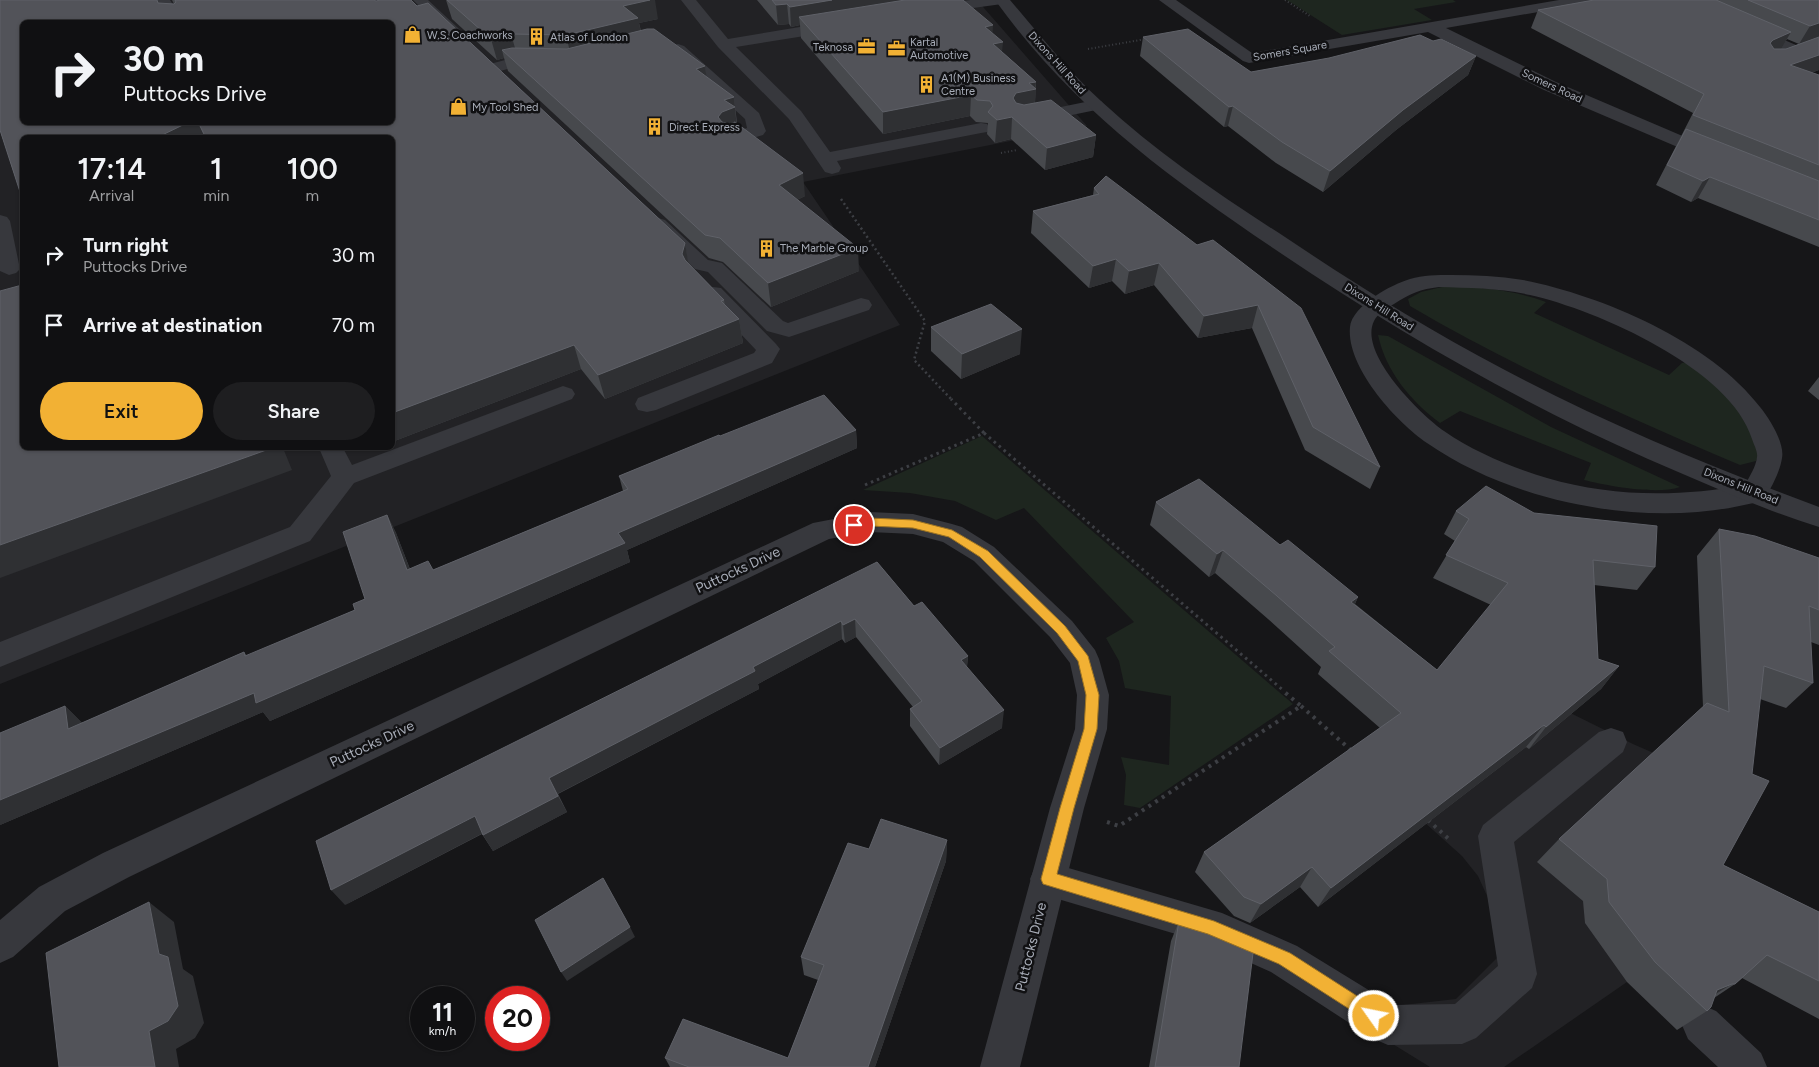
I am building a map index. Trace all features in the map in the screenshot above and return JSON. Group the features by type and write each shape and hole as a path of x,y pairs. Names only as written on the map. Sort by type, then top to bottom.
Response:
{"street":[{"path":"162,0 176,20"},
{"path":"420,0 464,41"},
{"path":"688,0 724,44 794,115 829,163 981,128"},
{"path":"937,9 1002,0"},
{"name":"Dixons Hill Road","path":"1002,0 1048,56 1095,105 1220,203 1375,306 1454,352 1535,395 1626,438 1755,493 1819,517"},
{"name":"Somers Square","path":"1166,0 1249,58 1431,26"},
{"path":"1431,26 1584,0"},
{"path":"1680,0 1804,49 1776,60"},
{"path":"724,44 852,23"},
{"name":"Somers Road","path":"1431,26 1550,86 1729,163"},
{"path":"665,43 673,44 753,117 757,132 732,139"},
{"path":"478,54 507,82"},
{"path":"492,68 517,62 562,63"},
{"path":"1022,120 1095,105"},
{"path":"644,211 702,265 715,266 775,326 789,330 861,305"},
{"path":"0,222 9,269"},
{"path":"647,404 764,358 768,349 699,278 702,265"},
{"path":"1439,281 1499,283 1554,294 1602,311 1650,333 1709,367 1740,396 1761,424 1770,456 1755,493 1685,503 1599,498 1521,479 1475,459 1426,430 1393,397 1375,374 1365,350 1361,326 1363,320 1375,306 1414,284 1439,281"},
{"path":"0,655 300,534 345,477 563,394"},
{"path":"333,450 345,477"},
{"name":"Puttocks Drive","path":"0,944 52,899 116,865 823,530 870,522 913,524 952,534 984,554 1061,629 1084,660 1093,695 1091,729 1067,808 1000,1067"},
{"path":"1048,879 1209,926 1284,959 1388,1025 1462,1024 1518,974 1495,836 1611,742"},
{"path":"1702,1024 1747,1067"}],"path":[{"path":"1080,51 1206,28"},
{"path":"837,194 925,321 914,360 984,433 1360,758"},
{"path":"862,487 984,433"},
{"path":"1067,808 1119,826 1301,706"},
{"path":"1425,818 1454,844 1495,836"}],"shaded area":[{"path":"0,0 977,0 1087,126 803,182 900,325 0,684"},
{"path":"1287,0 1453,0 1456,2 1414,9 1432,20 1342,35"},
{"path":"1446,286 1497,290 1546,302 1534,313 1669,375 1682,363 1689,362 1738,402 1762,446 1756,461 1740,465 1614,410 1531,371 1410,306 1408,299 1421,292"},
{"path":"1378,335 1388,336 1551,427 1680,487 1646,490 1584,480 1591,463 1460,411 1440,423 1419,405 1401,385 1387,361"},
{"path":"982,436 1293,704 1140,808 1124,805 1126,775 1121,757 1169,765 1171,696 1125,688 1119,661 1106,638 1134,622 1024,508 996,520 955,501 910,493 863,490"},
{"path":"1512,684 1633,744 1749,795 1644,968 1627,982 1504,1067 1430,1067 1250,956 1394,1006 1456,999 1500,955 1493,909 1478,876 1462,856 1385,787"}],"building":[{"path":"0,0 157,0 158,3 174,4 175,0 411,0 417,6 428,3 685,243 682,254 685,260 724,300 721,301 739,319 598,375 574,345 395,412 395,135 204,135 200,125 395,125 395,20 20,20 20,125 183,125 162,135 20,135 20,192 0,130"},
{"name":"Atlas of London","path":"447,0 650,0 623,6 638,18 566,35 511,34 491,39"},
{"path":"772,0 832,0 790,7 787,4 776,5"},
{"name":"A1(M) Business Centre","path":"905,0 963,0 993,25 985,27 1003,42 993,44 1036,82 1029,83 1036,89 1016,93 1013,98 1016,103 1024,105 1051,100 1096,135 1047,148 1012,117 997,120 988,112 993,106 990,101 977,100 971,95 883,112 799,17"},
{"path":"1594,0 1716,0 1791,32 1770,43 1774,49 1786,49 1819,37 1819,55 1790,65 1819,75 1819,165 1693,115 1704,94 1538,10"},
{"path":"1748,0 1819,0 1819,23 1810,26"},
{"path":"647,29 654,29 705,66 696,69 734,97 724,100 735,107 722,112 718,117 722,122 729,124 735,122 803,173 779,185 858,248 768,283 720,238 705,235 502,50 512,48 567,49"},
{"path":"1188,29 1251,72 1329,58 1420,35 1433,41 1441,39 1476,56 1403,110 1330,171 1282,142 1233,106 1229,107 1143,37"},
{"path":"1686,129 1819,181 1819,220 1710,177 1703,181 1667,165"},
{"path":"1106,176 1197,245 1213,240 1301,308 1380,467 1313,427 1258,305 1204,316 1159,263 1129,271 1116,259 1093,266 1033,211 1099,194 1094,188"},
{"path":"20,286 20,450 266,450 0,545 0,291"},
{"path":"991,304 1022,329 962,354 931,327"},
{"path":"824,395 856,430 618,533 625,543 256,703 254,693 0,800 0,733 65,706 68,729 244,652 245,656 355,610 353,604 365,599 343,532 387,515 407,570 428,561 433,570 628,489 619,476"},
{"path":"1199,479 1280,545 1288,540 1358,597 1351,602 1437,670 1508,583 1446,555 1469,519 1456,511 1486,486 1534,513 1657,526 1655,567 1593,560 1598,659 1619,666 1546,727 1544,725 1331,888 1312,867 1261,904 1244,897 1204,852 1401,713 1329,651 1335,647 1277,596 1223,550 1217,554 1156,502"},
{"path":"1719,529 1755,536 1819,558 1819,610 1809,606 1813,683 1764,666 1752,774 1769,781 1723,865 1819,912 1819,981 1767,955 1735,984 1717,990 1711,1007 1707,1011 1655,962 1609,902 1607,879 1559,839 1707,703 1729,712"},
{"path":"877,562 914,606 922,602 968,656 961,660 1004,710 940,748 910,709 922,701 855,619 843,625 841,621 753,667 755,671 549,778 558,796 483,835 475,816 331,890 316,841"},
{"path":"881,819 947,840 868,1067 689,1067 665,1058 683,1019 788,1058 824,965 801,957 848,843 869,849"},
{"path":"603,878 630,927 561,972 535,920"},
{"path":"149,902 159,954 168,957 178,1006 168,1021 149,1031 155,1067 59,1067 46,953"},
{"path":"1179,921 1254,945 1239,1067 1155,1067"}],"place":[{"name":"W.S. Coachworks","path":"413,35"},
{"name":"Atlas of London","path":"536,37"},
{"name":"Teknosa","path":"867,47"},
{"name":"Kartal Automotive","path":"896,48"},
{"name":"A1(M) Business Centre","path":"927,84"},
{"name":"My Tool Shed","path":"458,107"},
{"name":"Direct Express","path":"655,127"},
{"name":"The Marble Group","path":"766,248"}],"route":[{"path":"854,525 870,522 913,524 952,534 984,554 1061,629 1084,660 1093,695 1091,729 1048,879 1209,926 1284,959 1374,1016"}]}
